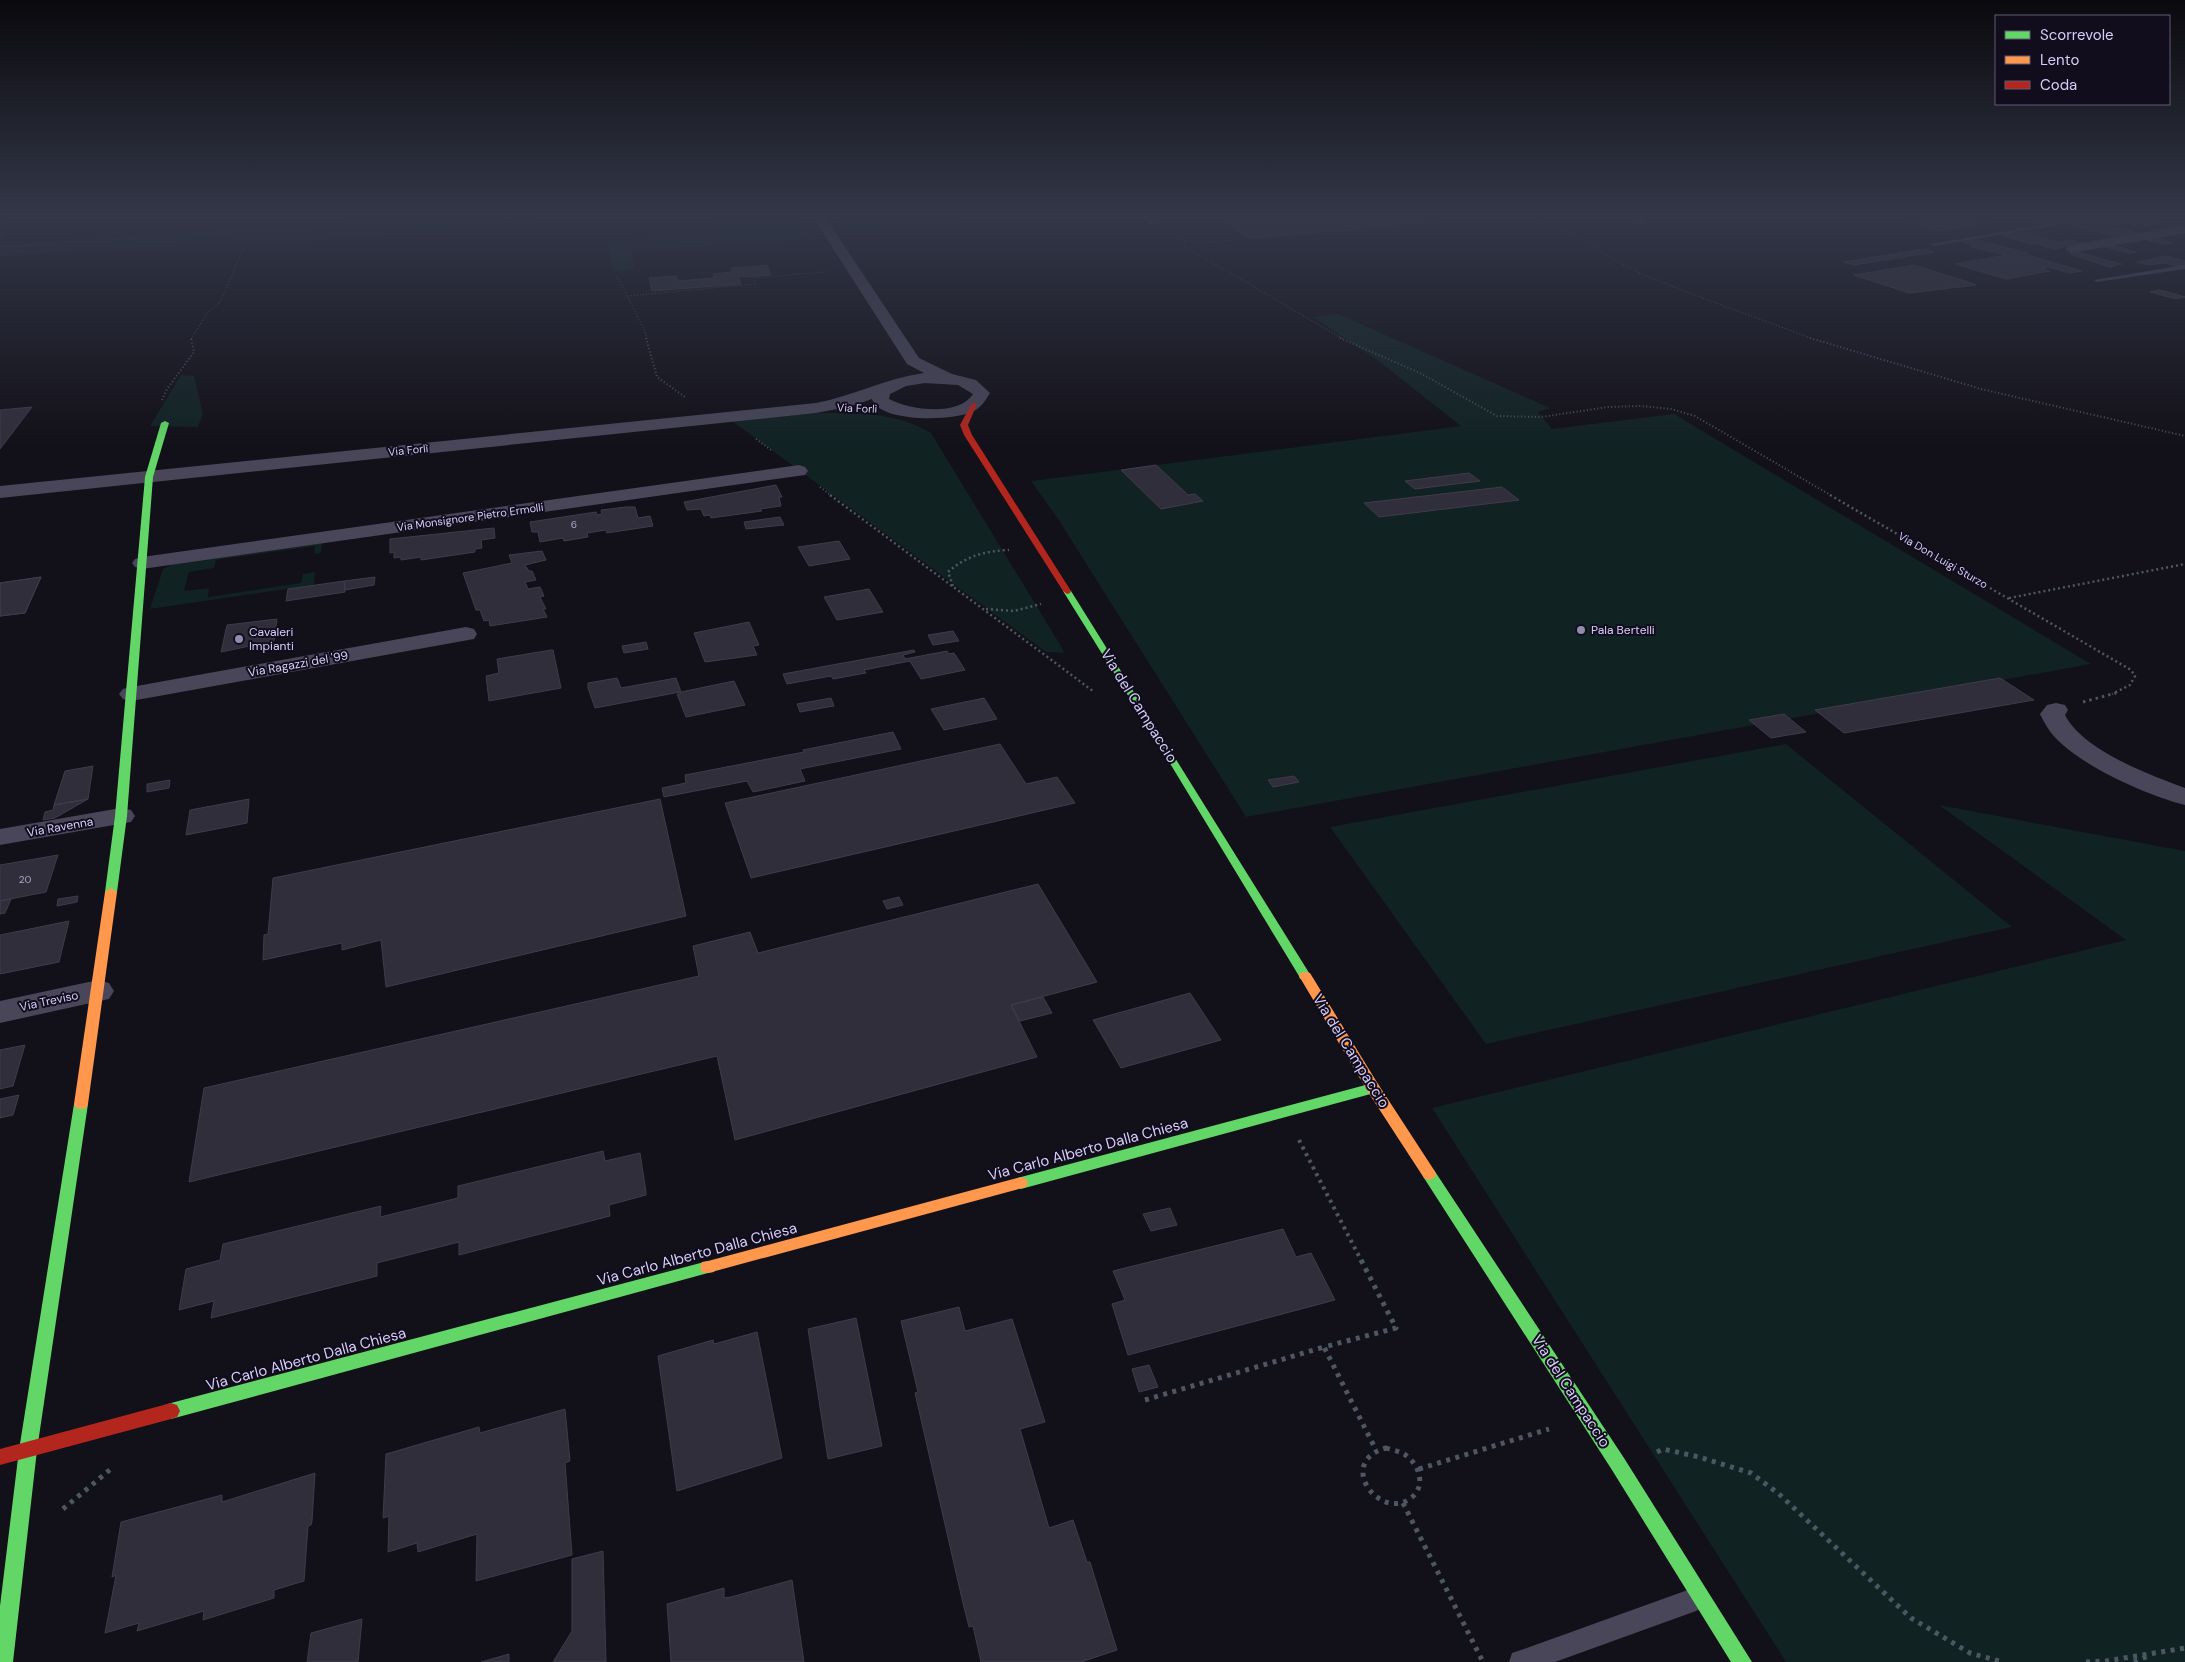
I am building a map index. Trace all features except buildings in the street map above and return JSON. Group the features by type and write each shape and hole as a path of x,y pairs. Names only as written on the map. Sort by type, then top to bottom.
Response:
{"street":[{"path":"867,292 913,361 935,373 969,382 978,387 982,392 964,425 968,435"},
{"path":"913,361 912,368 907,376 880,395 880,401 887,406 955,427 968,435"},
{"path":"890,387 925,378 956,379"},
{"name":"Via Forlì","path":"0,492 816,408 842,404 890,387"},
{"path":"906,412 948,412 974,404"},
{"name":"Via Forlì","path":"816,408 843,407 906,412"},
{"path":"3,1662 28,1450 98,991 121,816 149,477 165,423"},
{"name":"Via del Campaccio","path":"968,435 1162,742 1373,1088 1618,1464 1742,1662"},
{"name":"Via Monsignore Pietro Ermolli","path":"142,563 799,471"},
{"name":"Via Ragazzi del '99","path":"131,694 466,634"},
{"path":"2056,710 2052,714 2054,721 2065,734 2090,752 2157,786 2185,797"},
{"name":"Via Ravenna","path":"0,838 121,816"},
{"name":"Via Treviso","path":"0,1012 98,991"},
{"name":"Via Carlo Alberto Dalla Chiesa","path":"0,1457 1373,1088"}],"lane":[{"path":"1521,1662 1701,1596"}],"path":[{"path":"165,423 151,422 167,389 194,352 191,337 208,312 220,302 225,292"},
{"path":"625,292 644,329 657,377 708,414 732,421 1100,696"},
{"path":"627,296 675,292"},
{"name":"Via Don Luigi Sturzo","path":"1261,292 1332,334 1420,373 1476,406 1502,418 1541,417 1619,406 1671,409 1695,416 2131,670 2135,676 2130,685 2119,692 2056,710"},
{"path":"1688,292 1829,345 1981,388 2185,436"},
{"path":"953,586 948,572 958,562 978,553 998,550 1022,551 1044,556"},
{"path":"2008,598 2185,564"},
{"path":"983,609 1000,612 1034,608 1050,600 1065,589"},
{"path":"1145,1400 1324,1347 1396,1328 1294,1132"},
{"path":"1324,1347 1376,1450"},
{"path":"1419,1469 1587,1417"},
{"path":"1395,1449 1414,1460 1419,1469 1421,1487 1417,1494 1403,1503 1393,1504 1383,1501 1368,1489 1363,1480 1364,1462 1376,1450 1395,1449"},
{"path":"1618,1464 1664,1450 1699,1457 1751,1473 1779,1494 1911,1618 1970,1653 2004,1662"},
{"path":"1403,1503 1483,1662"},
{"path":"2086,1662 2106,1661 2185,1648"},
{"path":"2134,1662 2156,1653"}],"shaded area":[{"name":"Pala Bertelli","path":"1338,314 1550,408 1538,412 1552,429 1674,414 2091,664 1246,817 1058,519 1031,481 1461,426 1376,359 1313,317"},
{"path":"181,375 194,376 203,414 198,427 150,426"},
{"path":"819,413 891,417 918,426 931,433 1064,651 1063,653 1046,652 732,421"},
{"path":"322,543 321,553 314,554 315,546 216,560 214,568 189,572 184,591 209,588 208,597 301,583 303,574 315,572 314,585 150,609 163,569 175,563"},
{"path":"1786,744 2012,927 1486,1044 1330,827"},
{"path":"1939,805 2185,851 2185,1662 1786,1662 1432,1108 2126,940"}],"traffic: fast":[{"path":"111,892 121,816 149,477 165,423"},
{"path":"1067,591 1305,976"},
{"path":"1021,1183 1373,1088"},
{"path":"3,1662 28,1450 81,1104"},
{"path":"1429,1174 1618,1464 1742,1662"},
{"path":"171,1411 708,1267"}],"traffic: slow":[{"path":"81,1104 111,892"},
{"path":"1305,976 1373,1088 1429,1174"},
{"path":"708,1267 1021,1183"}],"traffic: jam":[{"path":"974,404 964,425 968,435 1067,591"},
{"path":"0,1457 171,1411"}],"place":[{"name":"Pala Bertelli","path":"1581,630"},
{"name":"Cavaleri Impianti","path":"239,639"}]}
